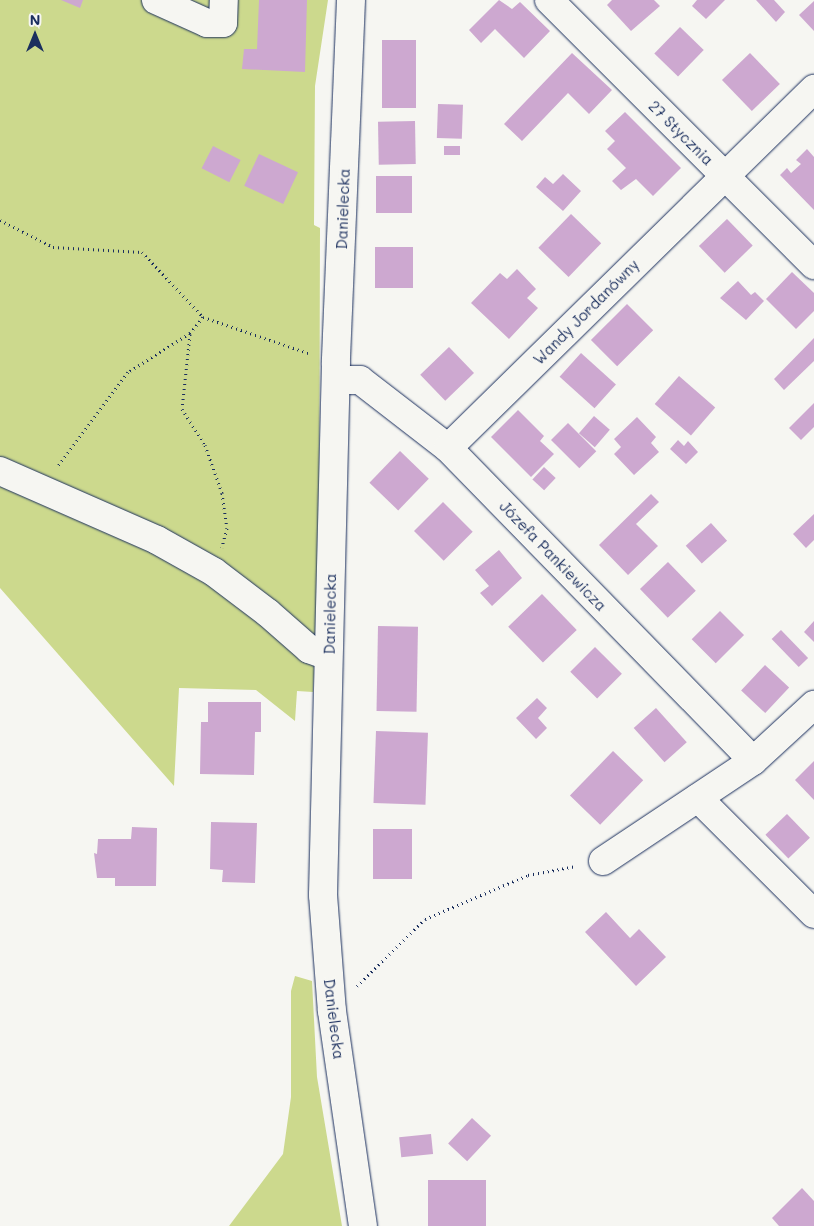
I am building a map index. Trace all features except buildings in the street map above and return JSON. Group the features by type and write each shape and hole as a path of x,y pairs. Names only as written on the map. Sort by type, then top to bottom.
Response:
{"street":[{"path":"156,0 207,23 223,23 224,0"},
{"name":"Danielecka","path":"351,0 336,371 324,894 332,1011 363,1226"},
{"name":"27 Stycznia","path":"550,0 814,265"},
{"name":"Wandy Jordanówny","path":"448,448 724,175 814,89"},
{"name":"Józefa Pankiewicza","path":"336,371 360,380 448,448 753,762"},
{"path":"0,471 157,540 214,572 268,613 309,649 328,656"},
{"path":"603,861 753,762 814,705"},
{"path":"698,798 814,914"}],"path":[{"path":"0,220 53,247 142,252 203,316 336,371"},
{"path":"40,488 101,412 128,372 190,333 203,316"},
{"path":"190,333 182,409 205,445 222,493 227,528 214,572"},
{"path":"332,1011 425,919 528,875 603,861"}],"green space":[{"path":"0,0 328,0 315,86 314,225 320,228 319,581 313,692 297,691 295,721 256,690 179,688 174,786 0,588"},
{"path":"295,976 312,981 317,1077 342,1226 229,1226 283,1154 291,1097 291,991"}]}
